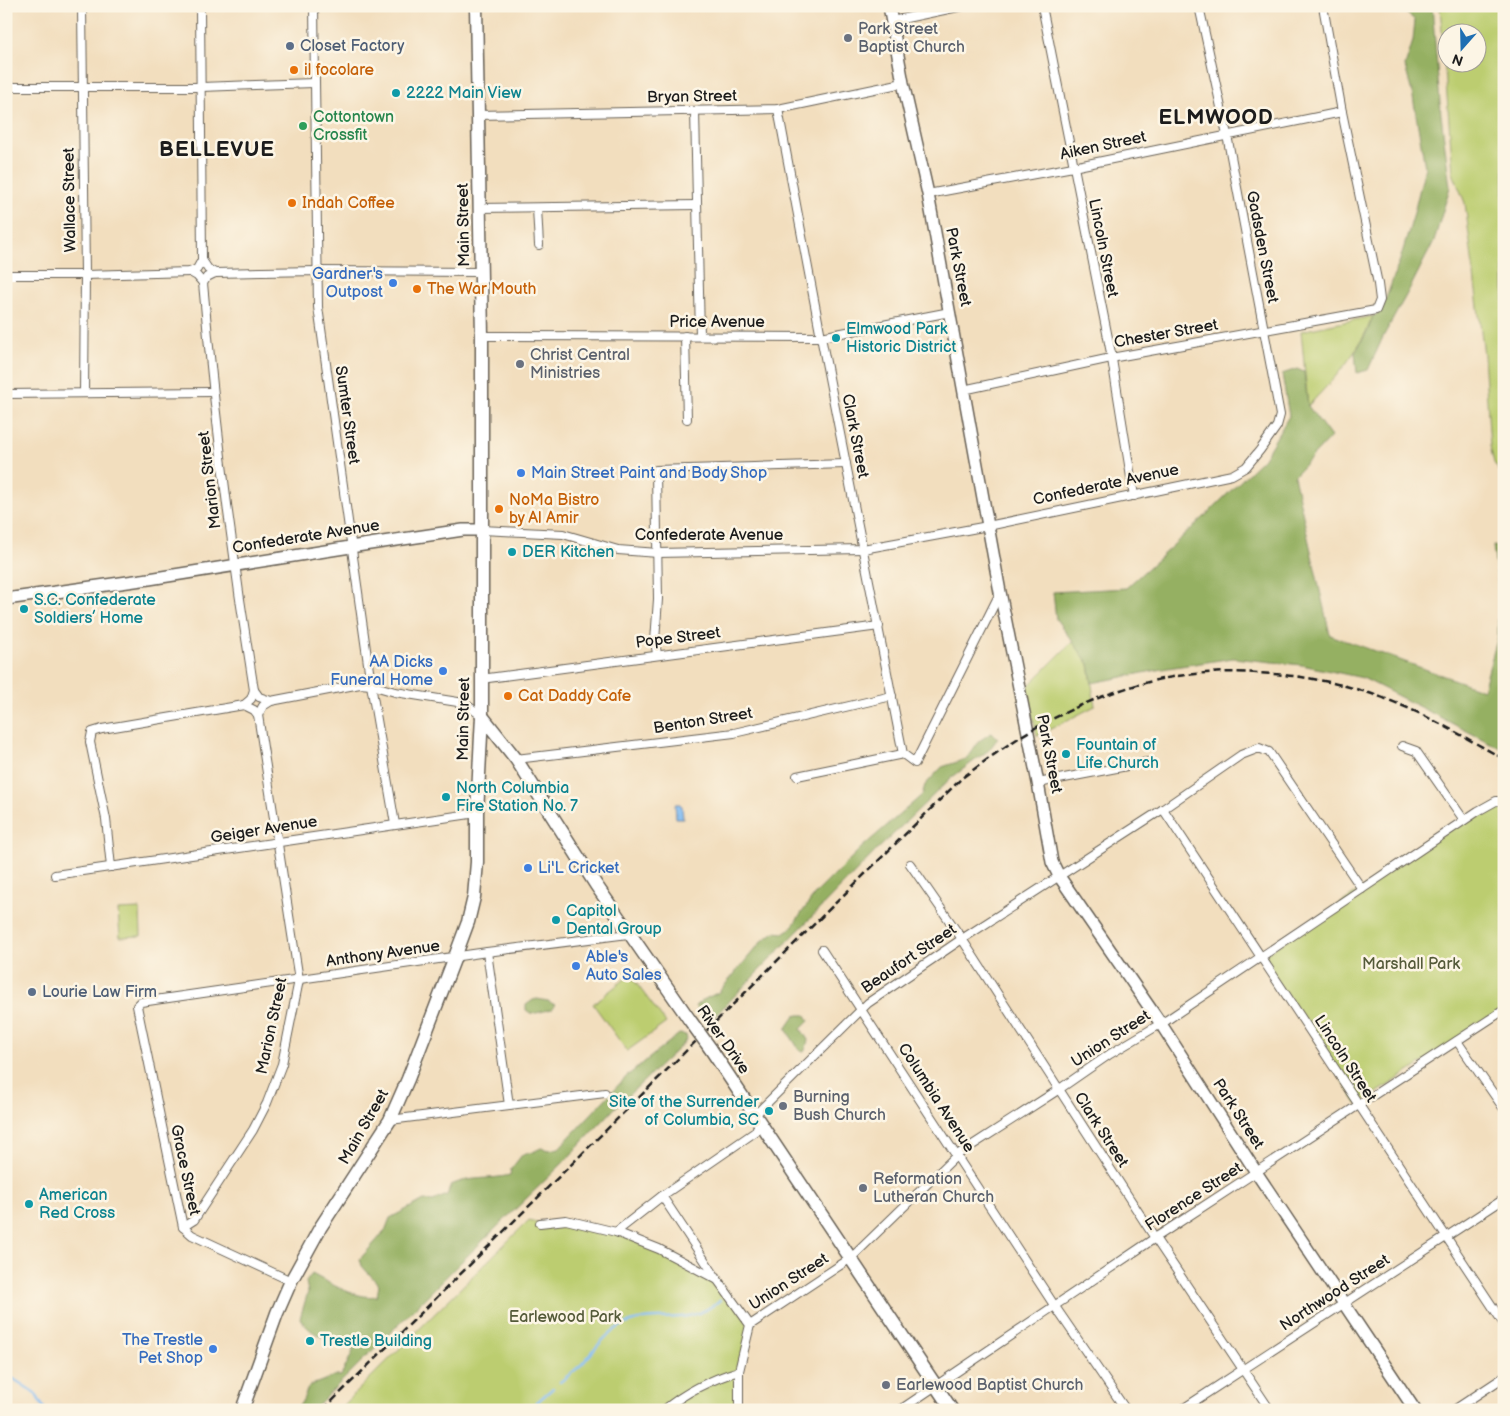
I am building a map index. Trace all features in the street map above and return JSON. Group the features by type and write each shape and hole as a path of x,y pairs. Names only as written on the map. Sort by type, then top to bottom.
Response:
{"main road":[{"name":"Main Street","path":"242,1410 277,1313 291,1281 320,1228 390,1120 456,957 468,922 474,896 482,716 482,336 476,6"},
{"name":"River Drive","path":"482,716 516,759 628,934 710,1048 952,1410"}],"street":[{"name":"Wallace Street","path":"82,6 85,276 84,393"},
{"path":"6,275 85,276 190,272 197,269 202,260 200,6"},
{"name":"Sumter Street","path":"314,6 318,307 371,685 395,824"},
{"name":"Park Street","path":"889,6 928,194 1000,592 1052,862 1058,876 1161,1024 1256,1172 1415,1410"},
{"path":"892,21 963,6"},
{"name":"Lincoln Street","path":"1042,6 1111,358 1134,496"},
{"name":"Gadsden Street","path":"1200,6 1280,414 1277,426 1260,450 1246,467 1232,475"},
{"path":"1323,6 1342,112"},
{"path":"6,87 200,87 314,83"},
{"name":"Bryan Street","path":"478,115 778,109 904,83"},
{"name":"Clark Street","path":"778,109 821,337 904,754"},
{"path":"695,112 700,336"},
{"name":"Aiken Street","path":"928,194 1073,167 1342,112"},
{"name":"Chester Street","path":"963,390 1111,358 1376,310 1380,300 1378,284 1342,112"},
{"path":"480,208 696,205"},
{"path":"538,208 540,245"},
{"path":"202,260 208,269 215,272 480,272"},
{"path":"190,272 203,283 207,277 215,272"},
{"name":"Marion Street","path":"203,283 212,392 234,565 254,690"},
{"name":"Price Avenue","path":"482,336 821,337 950,312"},
{"path":"686,336 687,419"},
{"path":"6,394 212,392"},
{"path":"657,654 655,640 658,600 656,470 846,464"},
{"name":"Confederate Avenue","path":"6,599 463,530 563,534 618,550 658,553 863,549 988,526 1232,475"},
{"path":"796,776 904,754 915,763 1000,592"},
{"name":"Pope Street","path":"481,679 657,654 879,626"},
{"path":"244,705 254,710 258,715 263,706 272,701 360,684 395,692 464,703 482,716"},
{"path":"254,690 259,698 272,701"},
{"path":"111,867 106,819 90,742 92,732 244,705 251,698 254,690"},
{"name":"Benton Street","path":"516,759 734,733 892,696"},
{"name":"Marion Street","path":"183,1227 194,1220 252,1130 266,1103 282,1064 299,980 258,715"},
{"path":"1402,746 1416,751 1464,820"},
{"name":"Beaufort Street","path":"755,1115 861,1009 962,939 1163,809 1242,755 1259,748 1269,752 1362,889"},
{"path":"1038,783 1148,762"},
{"name":"Union Street","path":"750,1325 851,1258 957,1155 1110,1054 1161,1024 1464,820 1496,801 1504,801"},
{"name":"Lincoln Street","path":"1163,809 1504,1324"},
{"name":"Geiger Avenue","path":"55,875 477,813"},
{"name":"Clark Street","path":"910,864 962,939 1058,1090 1270,1410"},
{"name":"Anthony Avenue","path":"141,1002 487,952 628,934"},
{"name":"Columbia Avenue","path":"822,950 1054,1305 1126,1410"},
{"path":"487,952 509,1105"},
{"name":"Grace Street","path":"141,1002 137,1006 183,1227 192,1235 291,1281"},
{"name":"Florence Street","path":"900,1410 1155,1238 1504,1010"},
{"path":"1457,1041 1504,1109"},
{"path":"390,1120 605,1094"},
{"path":"616,1232 662,1196 755,1132 759,1124 755,1115"},
{"path":"662,1196 750,1325 739,1371 739,1410"},
{"name":"Northwood Street","path":"1181,1410 1242,1368 1504,1199"},
{"path":"540,1222 566,1220 616,1232 659,1249 717,1279"},
{"path":"664,1410 703,1384 739,1371"},
{"path":"1454,1410 1504,1377"}],"green space":[{"path":"1397,6 1432,6 1441,115 1450,187 1434,241 1383,337 1368,370 1357,373 1355,353 1368,330 1373,316 1381,312 1400,260 1425,167 1413,97 1405,66 1413,41 1415,20"},
{"path":"1440,6 1504,6 1504,477 1494,463 1490,446 1484,355 1465,203 1453,173 1445,72 1488,72 1488,22 1441,22"},
{"path":"1373,316 1361,342 1337,375 1308,406 1301,331"},
{"path":"1297,369 1304,372 1308,406 1331,437 1294,476 1330,635 1483,690 1498,636 1498,585 1493,546 1504,548 1504,750 1363,678 1302,665 1233,658 1168,668 1092,683 1089,664 1056,619 1053,592 1126,588 1202,519 1264,458 1289,416 1282,374"},
{"path":"1073,641 1089,664 1095,706 1037,736 1026,688"},
{"path":"991,733 998,738 989,750 951,778 878,849 713,1018 703,1017 695,1006 719,992 761,942 774,932 784,933 791,928 815,894 860,849 922,795 925,785 942,767 966,759 979,741"},
{"name":"Marshall Park","path":"1504,801 1504,1010 1358,1105 1261,957 1464,820"},
{"path":"140,909 141,936 120,937 118,910"},
{"path":"630,975 666,1023 627,1051 593,1004"},
{"path":"537,999 548,1001 555,1005 552,1009 532,1014 526,1010 526,1005"},
{"path":"806,1015 809,1021 801,1029 808,1040 804,1052 800,1051 786,1029 795,1016"},
{"path":"679,1034 686,1035 687,1039 681,1046 615,1108 563,1163 313,1410 293,1410 301,1403 309,1386 335,1376 341,1376 354,1349 324,1338 310,1330 300,1318 308,1292 306,1282 312,1274 335,1286 361,1296 377,1296 379,1285 362,1266 360,1259 385,1231 390,1218 424,1200 433,1201 447,1195 451,1185 458,1182 510,1175 511,1169 522,1155 541,1148 549,1150 559,1148 627,1076"},
{"name":"Earlewood Park","path":"529,1220 540,1223 566,1220 616,1232 717,1279 750,1325 739,1371 739,1410 338,1410"}],"water":[{"path":"675,804 682,806 683,818 676,818"}],"waterway":[{"path":"560,1382 581,1365 606,1337 625,1324 649,1318 684,1317 696,1314 708,1309 720,1300"},
{"path":"6,1374 35,1393 45,1410"},
{"path":"528,1410 553,1388"}],"railway":[{"path":"323,1410 962,778 1003,748 1032,730 1077,707 1126,688 1172,677 1220,672 1245,672 1289,675 1355,689 1403,706 1429,718 1504,759"}],"place":[{"name":"Park Street Baptist Church","path":"848,38"},
{"name":"Closet Factory","path":"290,46"},
{"name":"il focolare","path":"294,70"},
{"name":"2222 Main View","path":"396,93"},
{"name":"Cottontown Crossfit","path":"303,126"},
{"name":"Indah Coffee","path":"292,203"},
{"name":"Gardner's Outpost","path":"393,283"},
{"name":"The War Mouth","path":"417,289"},
{"name":"Elmwood Park Historic District","path":"836,338"},
{"name":"Christ Central Ministries","path":"520,364"},
{"name":"Main Street Paint and Body Shop","path":"521,473"},
{"name":"NoMa Bistro by Al Amir","path":"499,509"},
{"name":"DER Kitchen","path":"512,552"},
{"name":"S.C. Confederate Soldiers’ Home","path":"24,609"},
{"name":"AA Dicks Funeral Home","path":"443,671"},
{"name":"Cat Daddy Cafe","path":"508,696"},
{"name":"Fountain of Life Church","path":"1066,754"},
{"name":"North Columbia Fire Station No. 7","path":"446,797"},
{"name":"Li'L Cricket","path":"528,868"},
{"name":"Capitol Dental Group","path":"556,920"},
{"name":"Able's Auto Sales","path":"576,966"},
{"name":"Lourie Law Firm","path":"32,992"},
{"name":"Burning Bush Church","path":"783,1106"},
{"name":"Site of the Surrender of Columbia, SC","path":"769,1111"},
{"name":"Reformation Lutheran Church","path":"863,1188"},
{"name":"American Red Cross","path":"29,1204"},
{"name":"Trestle Building","path":"310,1341"},
{"name":"The Trestle Pet Shop","path":"213,1349"},
{"name":"Earlewood Baptist Church","path":"886,1385"}],"district":[{"name":"ELMWOOD","path":"1216,117"},
{"name":"BELLEVUE","path":"217,149"}]}
